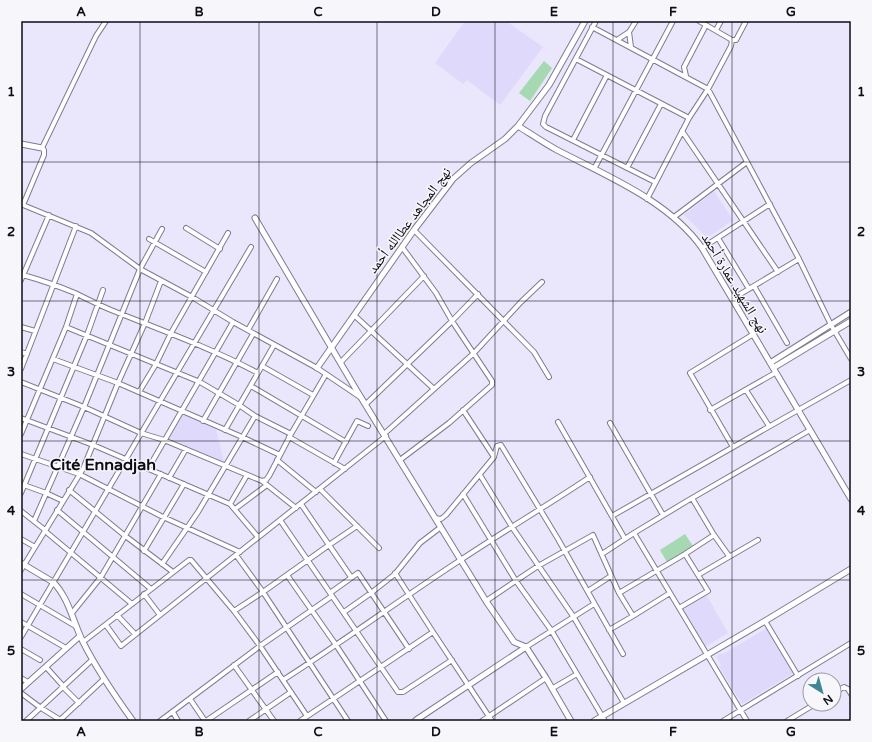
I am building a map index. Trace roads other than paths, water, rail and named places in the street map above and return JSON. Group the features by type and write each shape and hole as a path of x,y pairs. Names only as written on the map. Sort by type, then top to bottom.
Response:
{"street":[{"path":"106,21 96,36 42,148 44,150 44,156 23,204 92,233 140,269 192,297 253,334 317,368 362,398"},
{"name":"نهج المجاهد عطاالله أحمد","path":"317,368 414,230 453,179 471,163 505,139 518,126 548,85 586,21"},
{"path":"596,21 543,121 546,127 655,182"},
{"path":"617,40 629,32 636,21"},
{"path":"594,169 673,21"},
{"path":"700,21 732,40"},
{"path":"716,30 721,21"},
{"path":"732,40 736,40 746,21"},
{"path":"686,76 684,67 706,25"},
{"path":"592,27 708,89 799,259 834,331 851,359"},
{"path":"629,32 631,47"},
{"path":"646,198 689,118 708,89 731,46 732,40"},
{"path":"576,59 689,118"},
{"path":"674,70 684,67"},
{"path":"573,140 607,75"},
{"path":"627,168 661,104"},
{"name":"نهج الشهيد عمارة أحمد","path":"518,126 556,150 646,198 674,217 688,231 702,248 851,499"},
{"path":"682,131 778,272"},
{"path":"21,144 42,148"},
{"path":"674,217 747,162"},
{"path":"702,248 770,204"},
{"path":"21,280 49,215"},
{"path":"255,218 362,398 486,601 514,642 526,647 572,721"},
{"path":"21,369 76,226"},
{"path":"186,228 220,249"},
{"path":"34,520 71,437 140,269 162,229"},
{"path":"414,230 534,352 549,377"},
{"path":"139,392 228,233"},
{"path":"718,238 749,289"},
{"path":"149,239 206,272"},
{"path":"21,637 251,247"},
{"path":"400,460 449,423 492,385 491,378 452,321 436,293 402,247"},
{"path":"732,299 799,259"},
{"path":"23,275 53,284 98,305 171,333 237,362 258,373"},
{"path":"341,362 424,276"},
{"path":"248,330 277,279"},
{"path":"21,570 22,564 35,547 83,469 118,383 145,323 161,281"},
{"path":"106,625 121,646 238,554 345,469 385,435 474,352 542,282"},
{"path":"754,286 787,343"},
{"path":"21,493 34,459 88,335 103,290"},
{"path":"21,434 66,327 77,294"},
{"path":"366,404 478,294"},
{"path":"770,363 851,312"},
{"path":"354,315 372,330 434,389"},
{"path":"710,410 746,390 851,321"},
{"path":"148,469 200,382 233,322"},
{"path":"21,327 35,331"},
{"path":"66,327 200,382 345,469"},
{"path":"203,421 253,334"},
{"path":"733,447 690,376 691,371 752,334"},
{"path":"224,430 274,345"},
{"path":"21,352 28,354"},
{"path":"53,359 97,374 280,455"},
{"path":"262,366 314,395"},
{"path":"262,481 268,478 301,416 326,374"},
{"path":"612,516 851,380"},
{"path":"21,382 84,406 141,433 164,440 262,481 296,508"},
{"path":"251,386 346,442"},
{"path":"746,390 769,426"},
{"path":"463,410 494,457"},
{"path":"162,564 208,495 255,416"},
{"path":"21,418 93,445 230,504 258,537"},
{"path":"334,463 357,421 368,426"},
{"path":"558,422 626,539"},
{"path":"610,423 663,515"},
{"path":"602,554 663,515 810,430"},
{"path":"435,518 441,519 446,515 494,457 497,446 501,445 541,509 623,654"},
{"path":"169,478 186,450"},
{"path":"21,454 79,474 238,554 348,721"},
{"path":"277,460 316,492"},
{"path":"72,613 101,577 124,535 161,474"},
{"path":"230,504 247,475"},
{"path":"480,475 538,566 573,616 624,703"},
{"path":"283,680 461,559 590,477"},
{"path":"21,478 25,483 63,501"},
{"path":"144,551 184,484"},
{"path":"235,509 267,485"},
{"path":"320,489 379,548"},
{"path":"69,490 144,551 173,572"},
{"path":"463,494 490,541 551,630 605,721"},
{"path":"692,498 714,535 729,556"},
{"path":"301,504 351,577"},
{"path":"57,510 151,589"},
{"path":"21,511 34,520 132,604"},
{"path":"280,520 397,690 400,692 452,660"},
{"path":"234,611 357,526"},
{"path":"344,612 396,573 420,544 441,527"},
{"path":"634,534 747,721"},
{"path":"486,601 538,566 593,535 619,593 633,616"},
{"path":"619,593 686,554 714,535"},
{"path":"21,539 35,547"},
{"path":"698,575 758,540"},
{"path":"679,608 708,592 686,554"},
{"path":"83,642 144,594 191,560 234,611 260,646 307,716"},
{"path":"22,564 53,582 63,596 92,660 133,721"},
{"path":"594,721 851,569"},
{"path":"160,721 234,665 311,610 358,573 409,648"},
{"path":"396,573 492,721"},
{"path":"287,575 336,645 386,721"},
{"path":"588,591 611,576"},
{"path":"609,630 670,593"},
{"path":"21,594 77,627"},
{"path":"144,594 160,614"},
{"path":"416,721 551,630 594,604"},
{"path":"117,615 135,634"},
{"path":"765,621 798,676"},
{"path":"21,622 66,648"},
{"path":"300,721 433,632"},
{"path":"21,689 80,636"},
{"path":"723,721 851,643"},
{"path":"21,650 40,660"},
{"path":"26,721 92,660"},
{"path":"234,665 274,721"},
{"path":"46,667 79,703"},
{"path":"190,699 205,721 278,672"},
{"path":"552,688 577,674"},
{"path":"21,678 28,682"},
{"path":"482,721 546,678"},
{"path":"21,693 40,708 61,721 104,679"},
{"path":"842,689 848,689 851,694"},
{"path":"249,721 291,692"},
{"path":"173,712 178,721"},
{"path":"787,721 802,712"}],"district":[{"name":"Cité Ennadjah","path":"103,464"}]}
